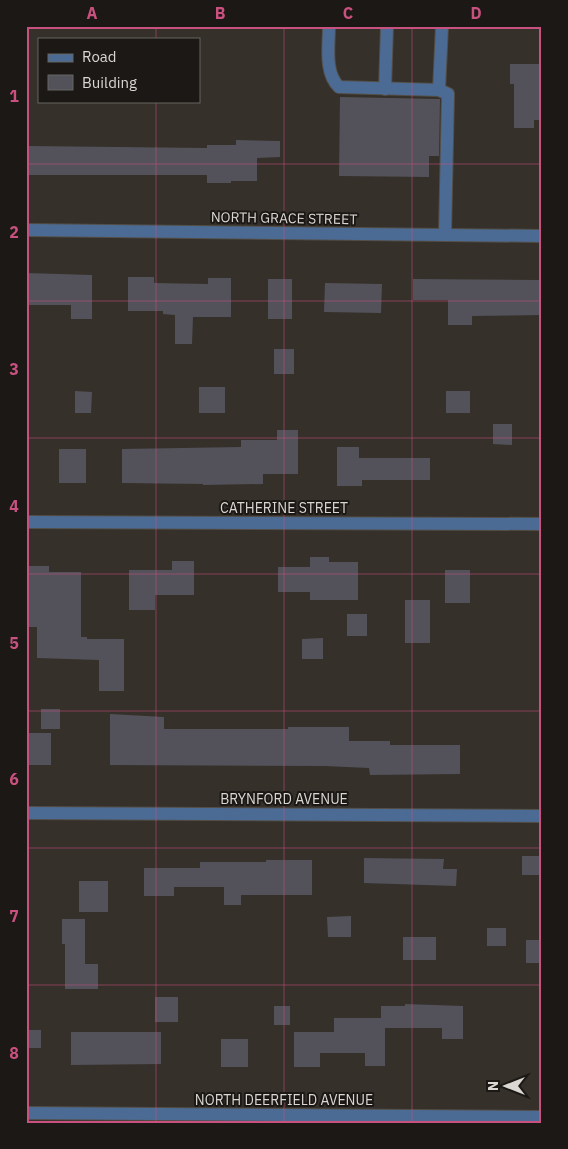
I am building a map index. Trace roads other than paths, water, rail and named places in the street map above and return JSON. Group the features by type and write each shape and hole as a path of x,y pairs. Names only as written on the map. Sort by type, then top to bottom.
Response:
{"street":[{"path":"329,26 330,69 333,82 339,87 439,90 448,94 445,235"},
{"path":"385,89 387,26"},
{"path":"439,90 442,26"},
{"name":"NORTH GRACE STREET","path":"26,230 542,236"},
{"name":"CATHERINE STREET","path":"26,522 542,524"},
{"name":"BRYNFORD AVENUE","path":"26,813 542,816"},
{"name":"NORTH DEERFIELD AVENUE","path":"26,1113 542,1117"}]}
